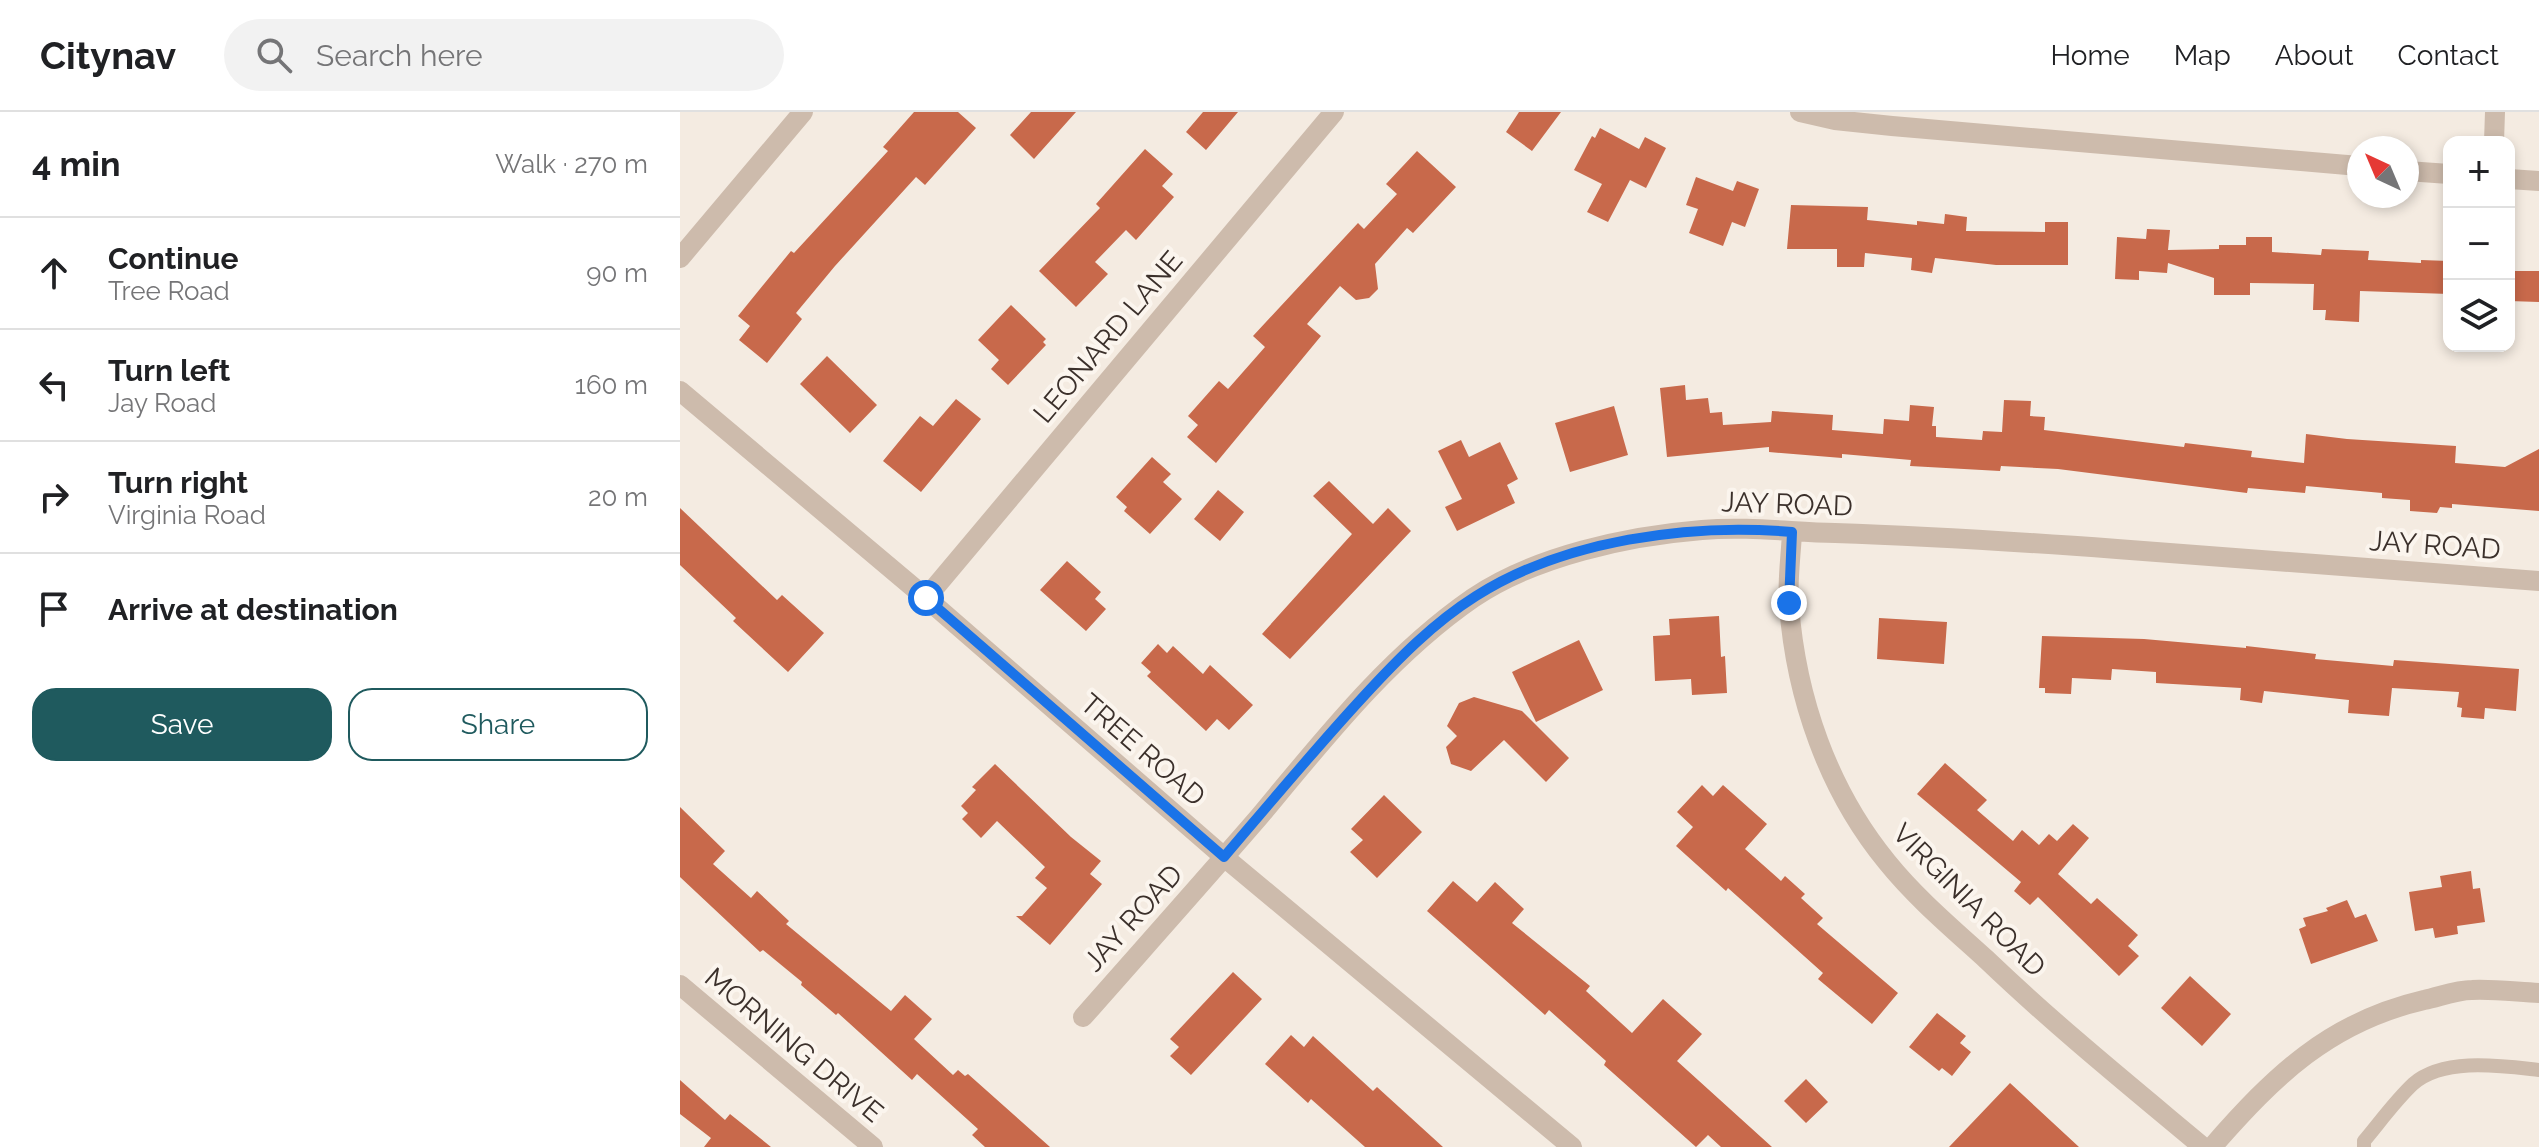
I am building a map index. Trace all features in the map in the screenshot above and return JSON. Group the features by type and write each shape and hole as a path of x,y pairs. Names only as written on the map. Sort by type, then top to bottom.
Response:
{"street":[{"path":"680,258 803,112"},
{"name":"LEONARD LANE","path":"926,598 1334,112"},
{"path":"1800,112 1835,120 1892,126 2347,165"},
{"path":"2494,136 2495,112"},
{"path":"2419,172 2443,174"},
{"path":"2515,179 2539,181"},
{"name":"TREE ROAD","path":"680,391 926,598 1224,857 1572,1147"},
{"name":"JAY ROAD","path":"1083,1017 1387,671 1426,634 1476,596 1533,566 1647,537 1702,529 1753,529 1933,536 2539,581"},
{"name":"VIRGINIA ROAD","path":"1792,532 1789,603 1796,663 1808,716 1859,826 1897,874 1980,955 2050,1020 2203,1147"},
{"name":"MORNING DRIVE","path":"680,985 873,1147"},
{"path":"2212,1147 2280,1074 2311,1049 2370,1016 2470,989 2539,993"}],"lane":[{"path":"2364,1147 2364,1141 2415,1082 2448,1067 2496,1065 2539,1070"}],"building":[{"path":"914,112 958,112 976,128 925,185 916,177 835,266 796,313 802,319 767,363 739,340 750,326 738,316 791,251 794,253 888,151 883,147"},
{"path":"1031,112 1076,112 1034,159 1010,135"},
{"path":"1203,112 1238,112 1206,150 1186,132"},
{"path":"1519,112 1561,112 1532,151 1506,132"},
{"path":"1600,128 1639,149 1645,137 1666,148 1646,188 1630,180 1608,222 1587,212 1602,184 1574,170 1592,136 1595,138"},
{"path":"1145,149 1173,174 1162,186 1174,197 1136,240 1126,230 1095,262 1108,274 1076,307 1039,271 1100,208 1096,204"},
{"path":"1417,151 1456,187 1413,233 1407,228 1375,264 1378,289 1369,298 1356,300 1340,286 1307,324 1321,336 1216,463 1187,437 1198,425 1188,416 1219,381 1228,389 1265,347 1253,336 1358,223 1364,229 1397,194 1386,184"},
{"path":"1696,177 1733,191 1737,181 1759,189 1745,227 1732,222 1723,246 1689,233 1698,209 1686,205"},
{"path":"1791,205 1868,207 1867,220 1917,225 1917,221 1944,224 1945,214 1967,217 1966,231 2045,232 2045,222 2068,222 2068,265 1996,265 1935,258 1932,273 1911,270 1912,258 1865,253 1864,267 1837,267 1837,249 1787,249"},
{"path":"2147,229 2170,230 2168,250 2219,249 2219,245 2246,245 2246,237 2272,237 2272,252 2321,255 2322,249 2369,251 2368,260 2421,263 2421,260 2443,261 2443,294 2360,291 2359,322 2325,320 2326,310 2313,310 2314,284 2250,283 2250,295 2214,295 2214,278 2168,263 2167,273 2139,271 2139,280 2115,279 2117,237 2146,239"},
{"path":"2515,271 2539,271 2539,302 2515,301"},
{"path":"1011,305 1046,339 1043,342 1046,345 1008,385 991,369 999,360 978,340"},
{"path":"827,356 877,405 850,433 800,384"},
{"path":"1685,385 1686,400 1708,398 1710,413 1722,412 1723,425 1771,422 1772,411 1833,415 1832,430 1883,434 1884,419 1909,421 1910,405 1934,407 1932,426 1936,426 1936,437 1982,440 1983,431 2002,432 2004,400 2031,401 2030,416 2045,417 2044,430 2184,447 2185,443 2252,451 2251,457 2304,463 2306,434 2456,446 2455,463 2505,467 2539,449 2539,511 2452,504 2452,508 2440,507 2437,513 2410,511 2410,500 2382,498 2382,493 2306,486 2305,493 2248,488 2247,493 2058,469 2001,466 2000,471 1910,466 1911,460 1769,452 1769,447 1667,457 1660,388"},
{"path":"956,399 981,419 921,492 883,461 920,416 933,426"},
{"path":"1614,406 1628,455 1570,472 1555,423"},
{"path":"1461,440 1469,457 1500,442 1518,479 1507,485 1515,503 1457,531 1445,507 1462,499 1438,451"},
{"path":"1152,457 1171,474 1163,482 1182,499 1150,534 1124,511 1127,507 1116,497"},
{"path":"1329,481 1373,524 1388,508 1411,531 1290,659 1262,634 1352,534 1313,496"},
{"path":"1218,490 1244,512 1220,541 1194,519"},
{"path":"680,508 777,600 782,595 824,633 788,672 733,621 736,618 680,565"},
{"path":"1067,561 1101,592 1095,599 1106,609 1086,631 1040,590"},
{"path":"1719,616 1727,693 1692,695 1691,679 1655,681 1653,636 1670,635 1669,619"},
{"path":"1879,618 1947,622 1944,664 1877,659"},
{"path":"2042,636 2246,646 2316,654 2315,659 2393,666 2394,660 2519,669 2516,711 2485,708 2484,719 2461,717 2462,708 2457,707 2459,692 2392,688 2389,716 2348,713 2349,700 2264,691 2262,703 2240,700 2241,688 2156,683 2156,672 2112,669 2111,680 2072,678 2071,694 2045,693 2045,688 2039,688"},
{"path":"1579,640 1603,690 1536,722 1512,672"},
{"path":"1158,644 1167,653 1173,646 1203,674 1210,665 1253,705 1229,730 1217,719 1206,731 1147,676 1151,672 1141,663"},
{"path":"1474,697 1522,711 1569,758 1546,782 1504,740 1471,771 1451,764 1446,747 1457,736 1447,726 1459,703"},
{"path":"1945,763 1987,800 1977,810 2013,841 2022,830 2039,845 2049,834 2057,841 2073,824 2089,838 2058,874 2091,904 2097,898 2138,935 2128,946 2139,956 2119,976 2038,897 2030,905 2014,891 2021,882 1917,794"},
{"path":"995,764 1071,837 1101,861 1090,874 1102,884 1050,945 1016,916 1022,916 1047,888 1035,878 1045,867 997,821 981,838 962,819 968,813 961,806 976,790 972,787"},
{"path":"1702,785 1713,796 1723,785 1767,824 1745,849 1781,881 1785,876 1805,894 1801,898 1823,918 1817,924 1898,993 1872,1024 1818,979 1823,973 1676,846 1693,827 1677,812"},
{"path":"1384,795 1422,832 1377,878 1350,852 1363,840 1351,829"},
{"path":"680,807 725,851 713,864 751,898 757,891 789,921 786,924 891,1011 905,995 932,1019 914,1039 953,1075 958,1070 965,1076 968,1074 1050,1147 985,1147 972,1135 978,1129 917,1074 912,1080 838,1013 836,1015 801,985 802,982 763,950 760,952 680,877"},
{"path":"2471,871 2473,889 2480,888 2485,922 2457,926 2458,934 2435,938 2433,928 2415,931 2409,892 2442,887 2440,876"},
{"path":"1453,881 1477,902 1495,882 1524,909 1512,923 1590,986 1586,991 1632,1033 1663,999 1702,1034 1677,1061 1772,1147 1721,1147 1708,1135 1696,1147 1604,1065 1606,1061 1549,1010 1545,1015 1427,911"},
{"path":"2347,900 2355,918 2366,914 2378,941 2311,964 2299,929 2306,926 2303,918 2328,911 2326,908"},
{"path":"1233,972 1262,999 1191,1075 1170,1056 1179,1047 1170,1039"},
{"path":"2190,976 2231,1014 2202,1046 2161,1008"},
{"path":"1937,1013 1966,1036 1960,1043 1971,1052 1952,1076 1942,1068 1939,1071 1909,1047"},
{"path":"1291,1035 1304,1047 1313,1036 1373,1091 1377,1087 1443,1147 1365,1147 1311,1099 1308,1103 1265,1064"},
{"path":"1806,1079 1828,1102 1806,1123 1784,1101"},
{"path":"680,1080 725,1120 730,1114 771,1147 704,1147 711,1138 680,1114"},
{"path":"2010,1083 2079,1147 1949,1147"}],"route":[{"path":"926,598 1224,857 1332,730 1426,634 1476,596 1533,566 1592,549 1702,529 1792,532 1789,603"}]}
